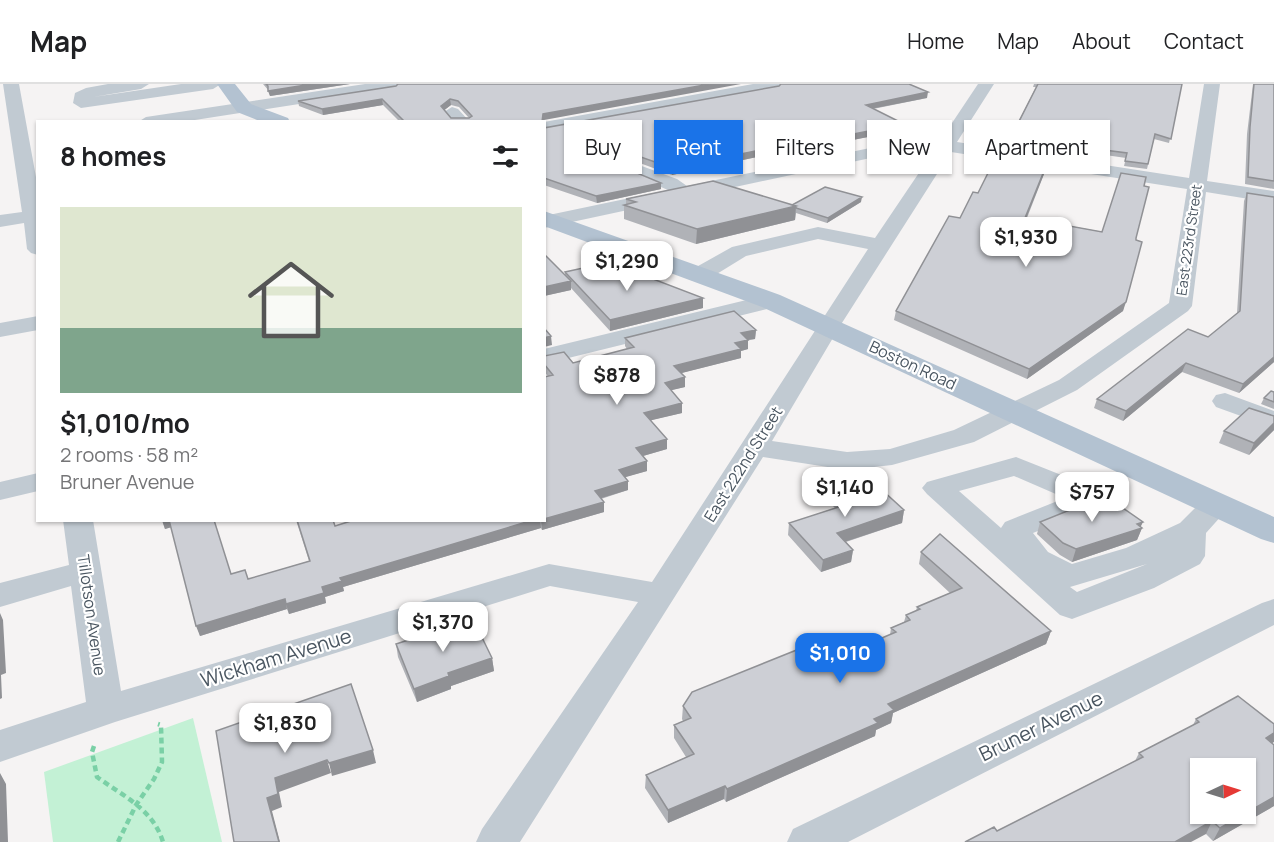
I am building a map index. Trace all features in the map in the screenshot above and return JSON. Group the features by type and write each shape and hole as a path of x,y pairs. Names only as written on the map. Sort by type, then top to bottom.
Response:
{"main road":[{"path":"226,84 244,108 276,120"},
{"name":"Boston Road","path":"547,220 771,301 1274,531"}],"street":[{"path":"11,84 18,140 36,232"},
{"path":"88,93 141,84"},
{"path":"88,93 176,89 213,84"},
{"path":"188,119 396,84"},
{"path":"546,127 778,84"},
{"name":"East 222nd Street","path":"952,138 986,84"},
{"name":"East 223rd Street","path":"1012,411 1068,385 1180,306 1212,84"},
{"path":"131,113 181,104 176,89"},
{"path":"88,93 81,117 98,117"},
{"path":"0,142 36,137"},
{"path":"952,147 1274,197"},
{"path":"547,220 867,154"},
{"path":"642,172 670,183 684,193"},
{"name":"East 222nd Street","path":"497,842 660,595 755,447 828,326 928,174"},
{"path":"0,221 34,215"},
{"path":"699,274 739,251 818,233 881,245"},
{"path":"772,244 788,261"},
{"path":"546,357 771,301"},
{"path":"0,330 36,323"},
{"path":"1225,401 1274,420"},
{"path":"755,447 847,461 892,457 964,436 1012,411"},
{"path":"1191,530 1189,556 1142,579 1072,607 938,488 1016,466 1087,488 1096,496 1016,529 1022,547 1044,565 1070,576 1137,556 1191,530 1217,504"},
{"path":"981,525 1137,469"},
{"path":"0,491 36,482"},
{"name":"Tillotson Avenue","path":"78,522 106,710"},
{"path":"0,595 86,571"},
{"name":"Wickham Avenue","path":"0,746 106,710 549,574 660,595"},
{"name":"Bruner Avenue","path":"808,842 1274,611"}],"path":[{"path":"106,710 92,752 96,777 145,810 162,834 163,842"},
{"path":"118,842 136,805 154,779 162,762 161,725"}],"green space":[{"path":"193,718 222,842 53,842 44,772"}],"building":[{"path":"266,84 312,84 268,91"},
{"path":"398,84 710,84 543,114 542,120 403,120 382,99 322,109 298,101","holes":["450,99 458,101 472,116 451,118 441,106"]},
{"path":"781,84 909,84 928,92 866,105 896,120 867,120 867,131 855,134 855,120 755,120 755,151 743,154 743,120 654,120 654,162 642,157 642,120 589,120"},
{"path":"1038,84 1182,84 1171,139 1155,134 1148,164 1125,161 1127,153 1110,151 1110,120 1020,120"},
{"path":"1254,84 1274,84 1274,181 1248,177"},
{"path":"564,124 564,174 639,174 661,183 596,196 546,179 546,128"},
{"path":"1121,173 1146,177 1144,186 1149,187 1136,238 1142,242 1126,302 1029,369 896,311 949,216 960,218 973,192 978,193 988,174 1043,174 1025,218 1102,232"},
{"path":"713,181 796,206 697,229 624,205 636,202 626,199"},
{"path":"825,187 862,197 828,218 792,205"},
{"path":"1247,193 1274,197 1274,357 1243,384 1186,363 1126,411 1097,399 1188,329 1208,337 1240,311"},
{"path":"546,256 571,281 546,287"},
{"path":"592,266 601,275 627,269 703,298 610,320 565,272"},
{"path":"734,311 756,330 741,333 748,340 735,343 741,349 674,366 685,377 665,383 682,403 644,413 667,439 636,448 647,461 619,470 628,481 595,491 604,502 546,518 546,377 553,375 546,366 546,356 564,352 573,363 634,347 625,338"},
{"path":"1271,391 1274,392 1274,402 1264,398"},
{"path":"1249,408 1274,416 1274,423 1254,443 1224,431"},
{"path":"870,479 904,510 837,533 853,550 823,560 789,523 845,505 832,491"},
{"path":"1102,497 1110,499 1143,522 1137,524 1142,528 1076,549 1063,543 1040,522"},
{"path":"170,522 215,522 231,574 245,570 248,579 310,561 298,522 334,522 335,526 348,522 526,522 340,578 342,581 322,587 324,593 286,604 285,599 196,626"},
{"path":"940,534 1051,631 888,704 894,710 874,719 878,723 727,789 725,786 668,810 646,775 694,754 674,725 691,718 683,706 692,692 829,637 844,654 896,632 891,628 910,620 906,615 920,609 917,607 962,588 921,552"},
{"path":"473,619 492,658 448,673 449,676 414,689 396,644"},
{"path":"351,684 373,750 329,763 327,760 275,778 278,794 267,798 279,842 234,842 216,731"},
{"path":"1238,696 1274,724 1274,733 1266,738 1274,745 1274,797 1256,807 1256,758 1190,758 1190,824 1207,824 1175,842 965,842 994,827 997,831 1143,757 1139,753 1199,722 1196,719"},
{"path":"1215,824 1227,824 1220,828"}]}
